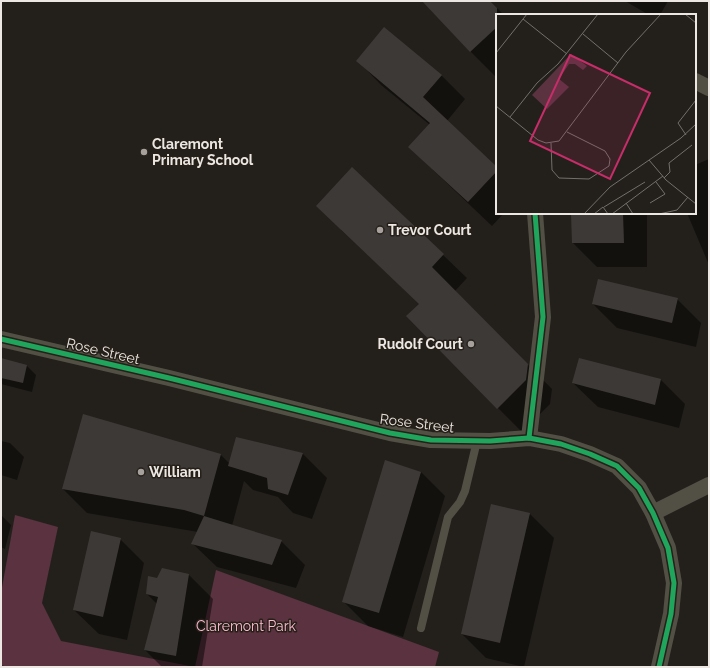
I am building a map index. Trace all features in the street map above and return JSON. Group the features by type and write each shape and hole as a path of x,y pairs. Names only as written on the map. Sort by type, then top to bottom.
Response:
{"street":[{"path":"696,81 709,88"},
{"path":"529,438 543,317 535,214"},
{"name":"Rose Street","path":"1,339 168,378 390,433 431,440 490,441 529,438 561,444 590,454 617,466 639,488 653,513 668,548 674,582 671,614 659,667"},
{"path":"653,513 709,485"}],"lane":[{"path":"421,628 448,517 460,502 465,491 477,441"}],"green space":[{"path":"15,515 58,527 42,603 61,641 195,667 8,667 1,665 1,593"},
{"name":"Claremont Park","path":"216,570 439,652 435,667 195,667"}],"building":[{"path":"422,1 490,1 497,8 496,28 470,52"},
{"path":"384,27 442,75 423,97 496,166 496,172 468,202 408,147 430,123 356,61"},
{"path":"352,167 444,254 432,267 528,364 526,380 497,409 406,316 419,304 316,206"},
{"path":"571,214 623,214 624,243 572,243"},
{"path":"598,279 678,298 672,323 592,304"},
{"path":"1,358 27,365 23,383 1,378"},
{"path":"579,358 661,379 655,405 572,383"},
{"name":"William","path":"83,414 221,454 204,516 184,510 62,489"},
{"path":"236,437 303,453 288,495 268,489 267,478 228,466"},
{"path":"385,460 421,472 379,613 342,602"},
{"path":"491,504 530,513 500,643 461,634"},
{"path":"204,516 282,540 272,565 191,544"},
{"path":"91,531 121,538 103,617 73,610"},
{"path":"162,568 189,574 176,656 144,650 158,597 146,594 148,576 157,578"}],"cycle path":[{"path":"529,438 543,317 535,214"},
{"path":"1,339 169,378 390,433 431,440 490,441 529,438 561,444 590,454 617,466 639,488 653,513 668,548 674,583 671,614 659,667"}],"place":[{"name":"Claremont Primary School","path":"144,152"},
{"name":"Trevor Court","path":"380,230"},
{"name":"Rudolf Court","path":"471,344"},
{"name":"William","path":"141,472"}]}
